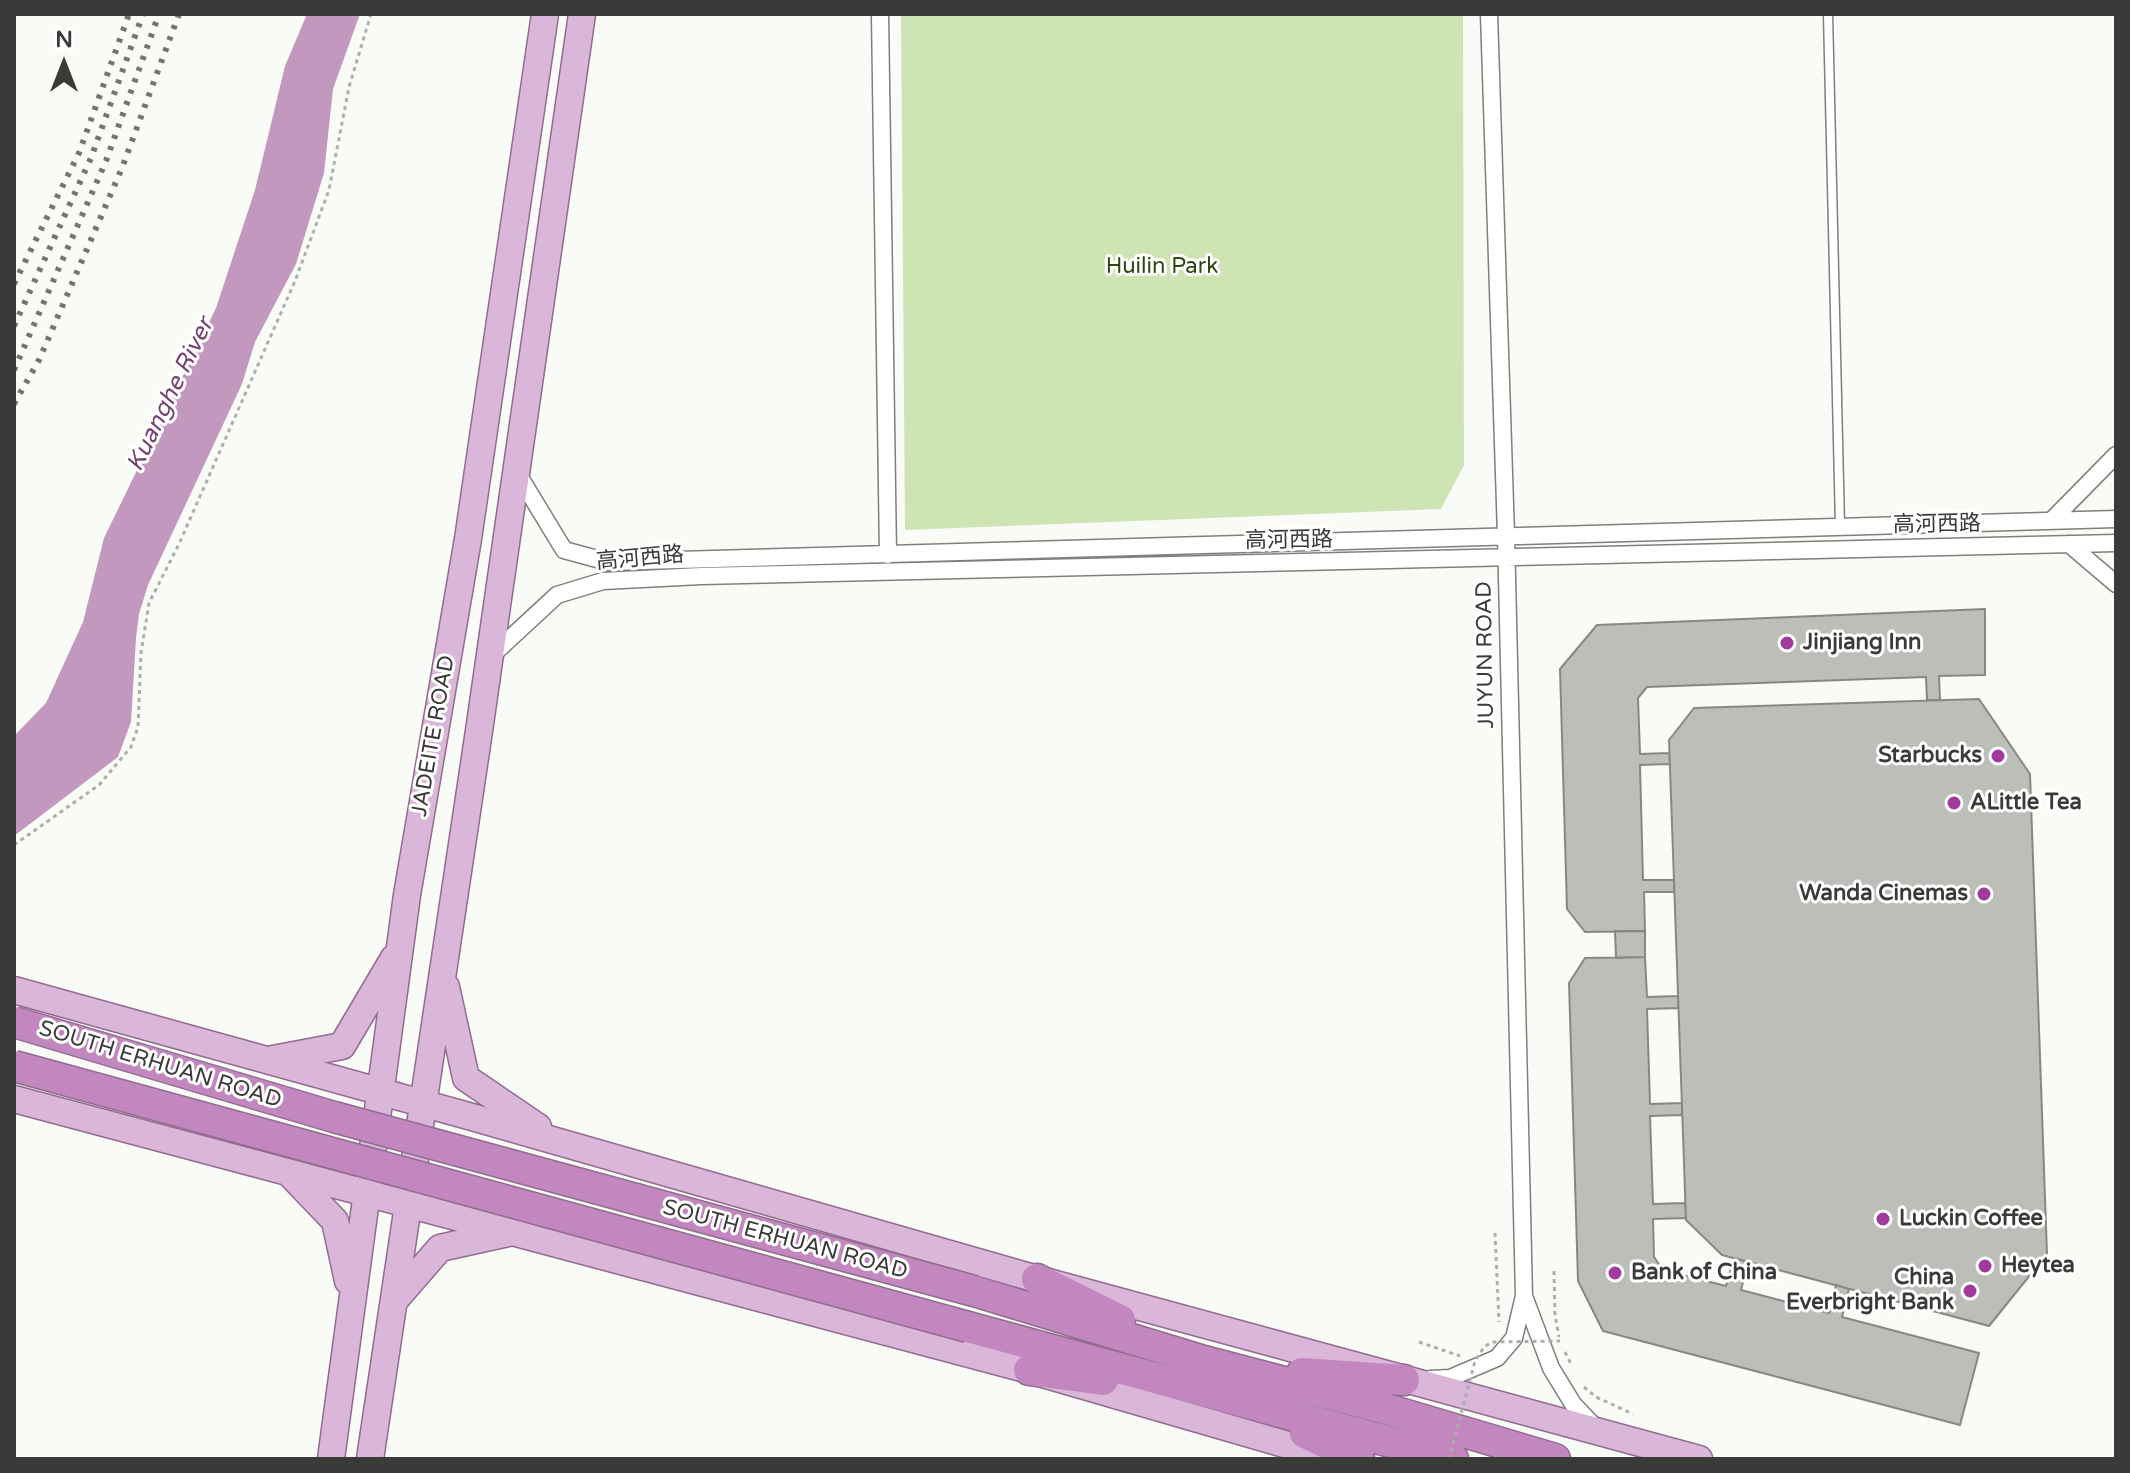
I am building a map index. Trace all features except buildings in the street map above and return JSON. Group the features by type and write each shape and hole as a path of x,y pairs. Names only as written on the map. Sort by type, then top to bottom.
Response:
{"highway":[{"name":"SOUTH ERHUAN ROAD","path":"14,1022 334,1117 974,1291 1204,1361 1239,1368 1555,1459"},
{"name":"SOUTH ERHUAN ROAD","path":"14,1066 1451,1459"},
{"path":"1037,1279 1204,1361"},
{"path":"1239,1368 1404,1380"},
{"path":"1029,1370 1225,1397 1359,1459"}],"main road":[{"name":"JADEITE ROAD","path":"331,1459 400,948 468,539 545,14"},
{"name":"JADEITE ROAD","path":"370,1459 583,16"},
{"path":"266,1060 342,1046 400,948"},
{"path":"443,972 466,1078 561,1142"},
{"path":"14,990 423,1103 1037,1279 1699,1459"},
{"path":"14,1099 1029,1370 1336,1459"},
{"path":"289,1173 335,1221 352,1300"},
{"path":"394,1301 440,1248 512,1232"}],"street":[{"path":"880,14 888,555"},
{"name":"JUYUN ROAD","path":"1489,14 1506,535 1524,1296"},
{"path":"2051,521 2116,455"},
{"name":"高河西路","path":"516,471 564,550 608,562 2116,519"},
{"name":"高河西路","path":"490,657 557,595 603,581 701,576 2116,543"},
{"path":"2069,544 2116,584"},
{"path":"1404,1380 1450,1378 1497,1358 1514,1338 1524,1296"},
{"path":"1524,1296 1551,1368 1573,1404 1599,1432"}],"lane":[{"path":"1828,14 1840,526"}],"path":[{"path":"14,845 99,785 131,747 138,727 141,653 149,603 179,544 295,281 329,190 349,87 371,14"},
{"path":"1495,1233 1500,1326"},
{"path":"1554,1271 1555,1315 1560,1341 1577,1376"},
{"path":"1451,1459 1475,1361 1484,1347 1492,1342 1560,1341"},
{"path":"1419,1342 1461,1356"},
{"path":"1584,1387 1596,1397 1633,1414"}],"green space":[{"name":"Huilin Park","path":"901,14 1463,14 1464,465 1441,509 905,530"}],"shaded area":[{"path":"307,14 360,14 333,89 324,173 296,264 255,342 242,384 148,585 136,638 131,722 118,757 14,836 14,736 46,703 83,622 104,538 216,308 255,190 285,66"}],"railway":[{"path":"14,284 79,153 129,14"},
{"path":"14,326 91,158 143,14"},
{"path":"14,370 106,161 159,14"},
{"path":"14,404 39,360 122,168 179,14"}],"place":[{"name":"Jinjiang Inn","path":"1787,643"},
{"name":"Starbucks","path":"1998,756"},
{"name":"ALittle Tea","path":"1954,803"},
{"name":"Wanda Cinemas","path":"1984,894"},
{"name":"Luckin Coffee","path":"1883,1219"},
{"name":"Heytea","path":"1985,1266"},
{"name":"Bank of China","path":"1615,1273"},
{"name":"China Everbright Bank","path":"1970,1291"}],"water label":[{"name":"Kuanghe River","path":"171,395"}]}
